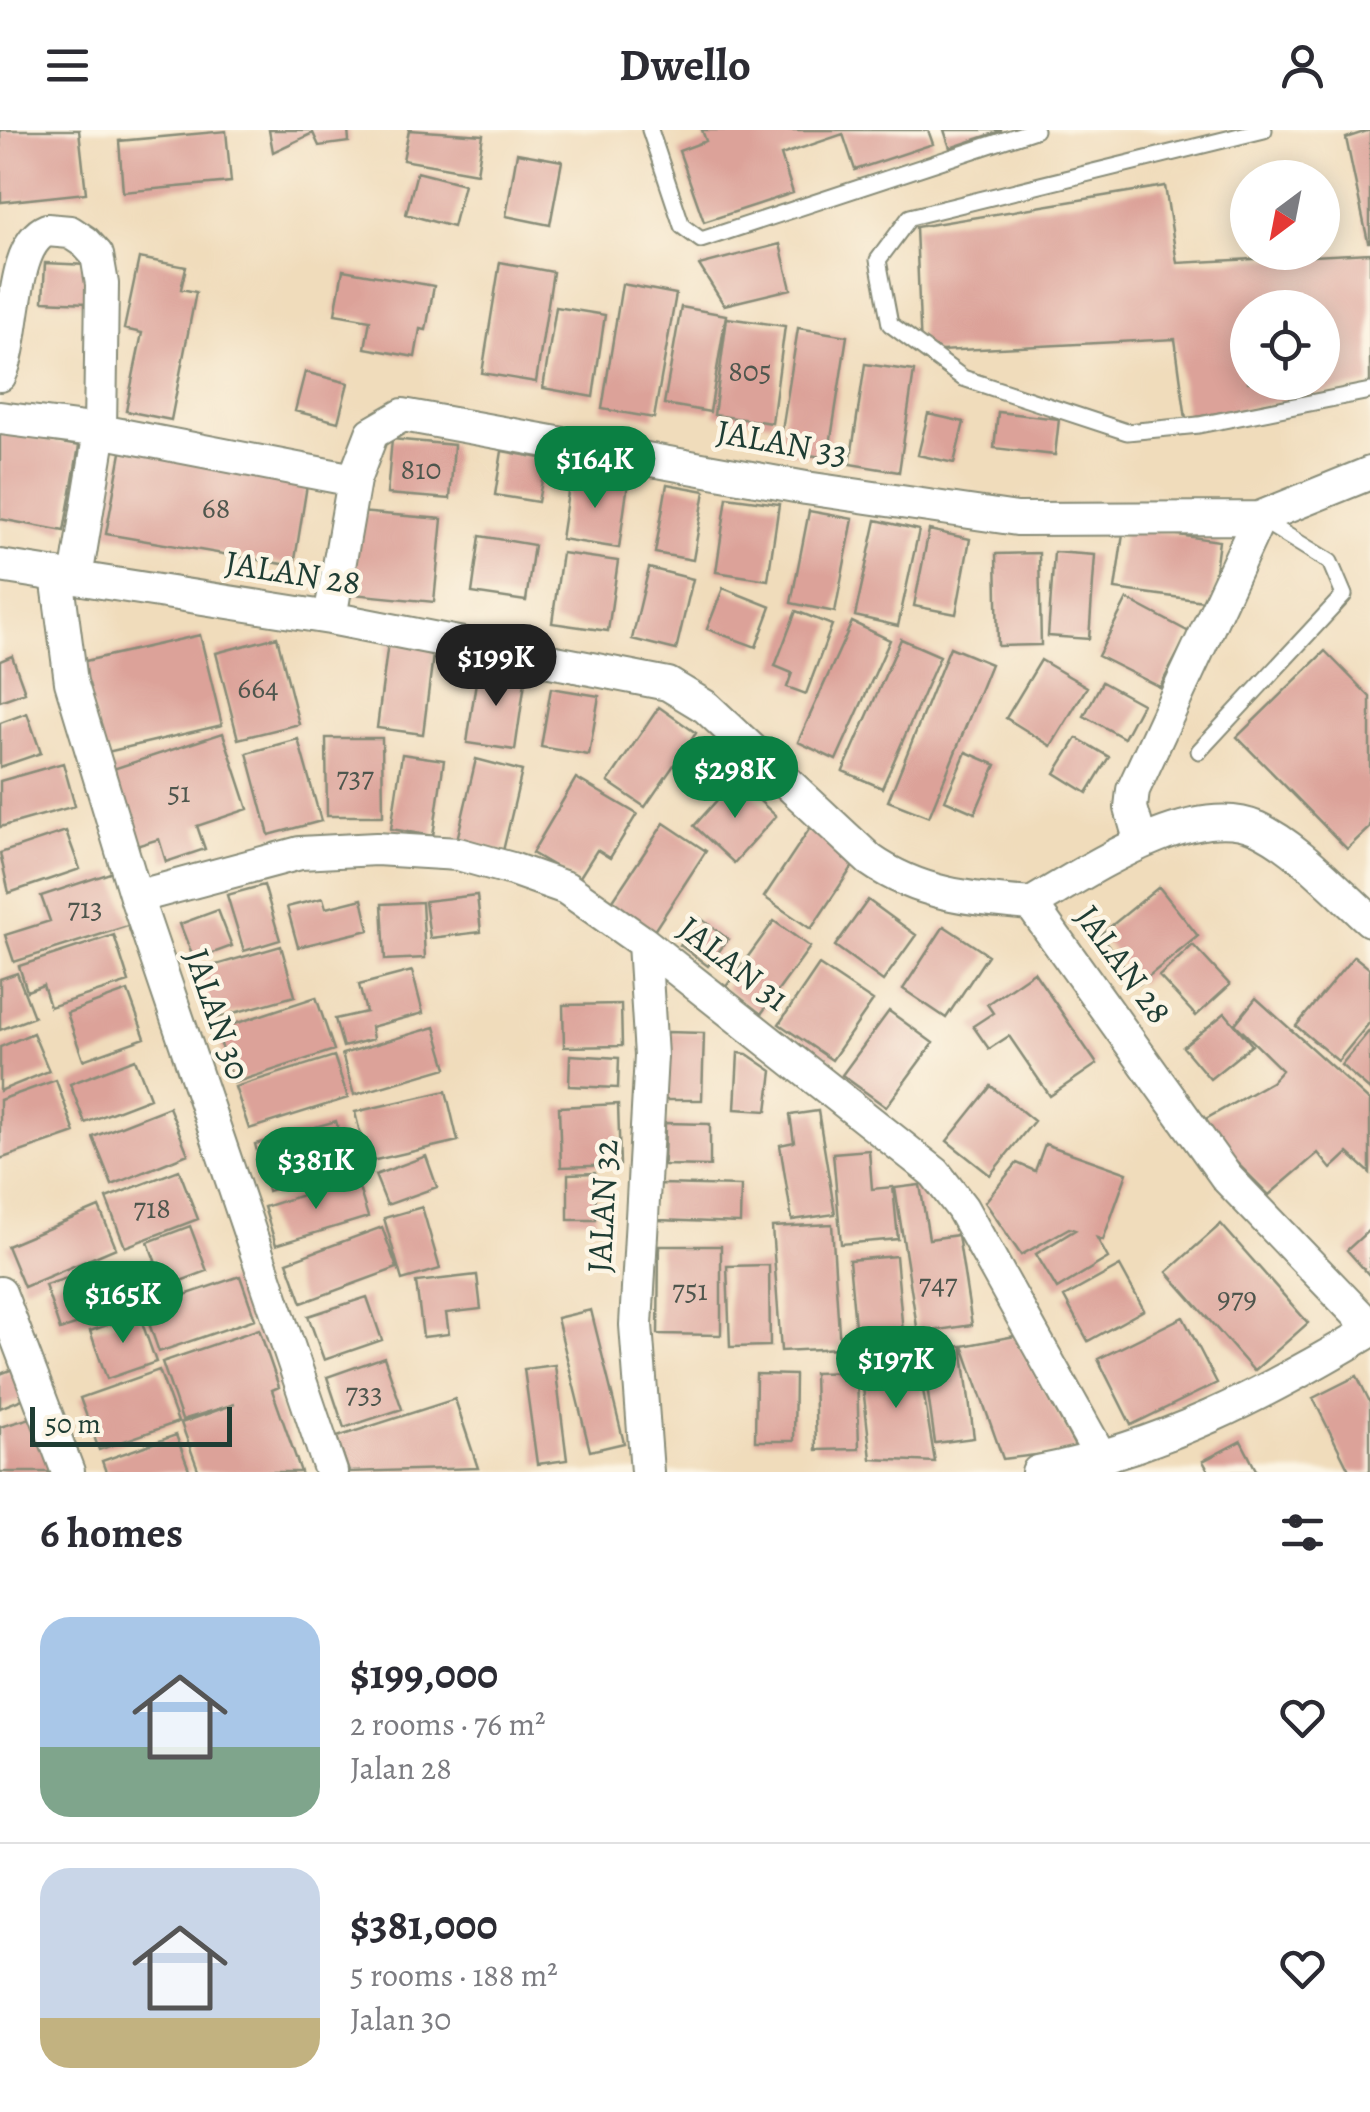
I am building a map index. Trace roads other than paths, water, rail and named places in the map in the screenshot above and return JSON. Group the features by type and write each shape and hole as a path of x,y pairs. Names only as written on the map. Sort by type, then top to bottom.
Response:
{"street":[{"name":"JALAN 30","path":"0,374 12,339 20,271 29,244 47,230 70,232 86,242 100,266 100,431 67,576 72,682 136,897 331,1472"},
{"name":"JALAN 33","path":"330,618 354,480 372,432 403,416 806,488 1016,518 1259,518 1370,473"},
{"path":"0,418 100,431 354,480"},
{"path":"1140,842 1131,808 1133,790 1259,518"},
{"name":"JALAN 28","path":"0,566 330,618 668,684 706,707 870,860 895,878 934,892 1031,904 1228,1178 1370,1329"},
{"path":"1031,904 1140,842 1212,822 1237,821 1275,838 1370,920"},
{"name":"JALAN 31","path":"136,897 300,853 376,848 458,854 566,888 644,943 935,1174 962,1208 1102,1459"},
{"name":"JALAN 32","path":"644,943 650,1056 636,1325 647,1472"},
{"path":"0,1292 68,1472"},
{"path":"1038,1472 1102,1459 1180,1433 1280,1385 1370,1329"}],"lane":[{"path":"650,130 682,226 700,240 1035,130"},
{"path":"1264,130 910,217 878,260 890,324 963,378 1128,432 1200,425 1370,391"},
{"path":"1199,751 1344,595 1330,562 1259,518"}]}
